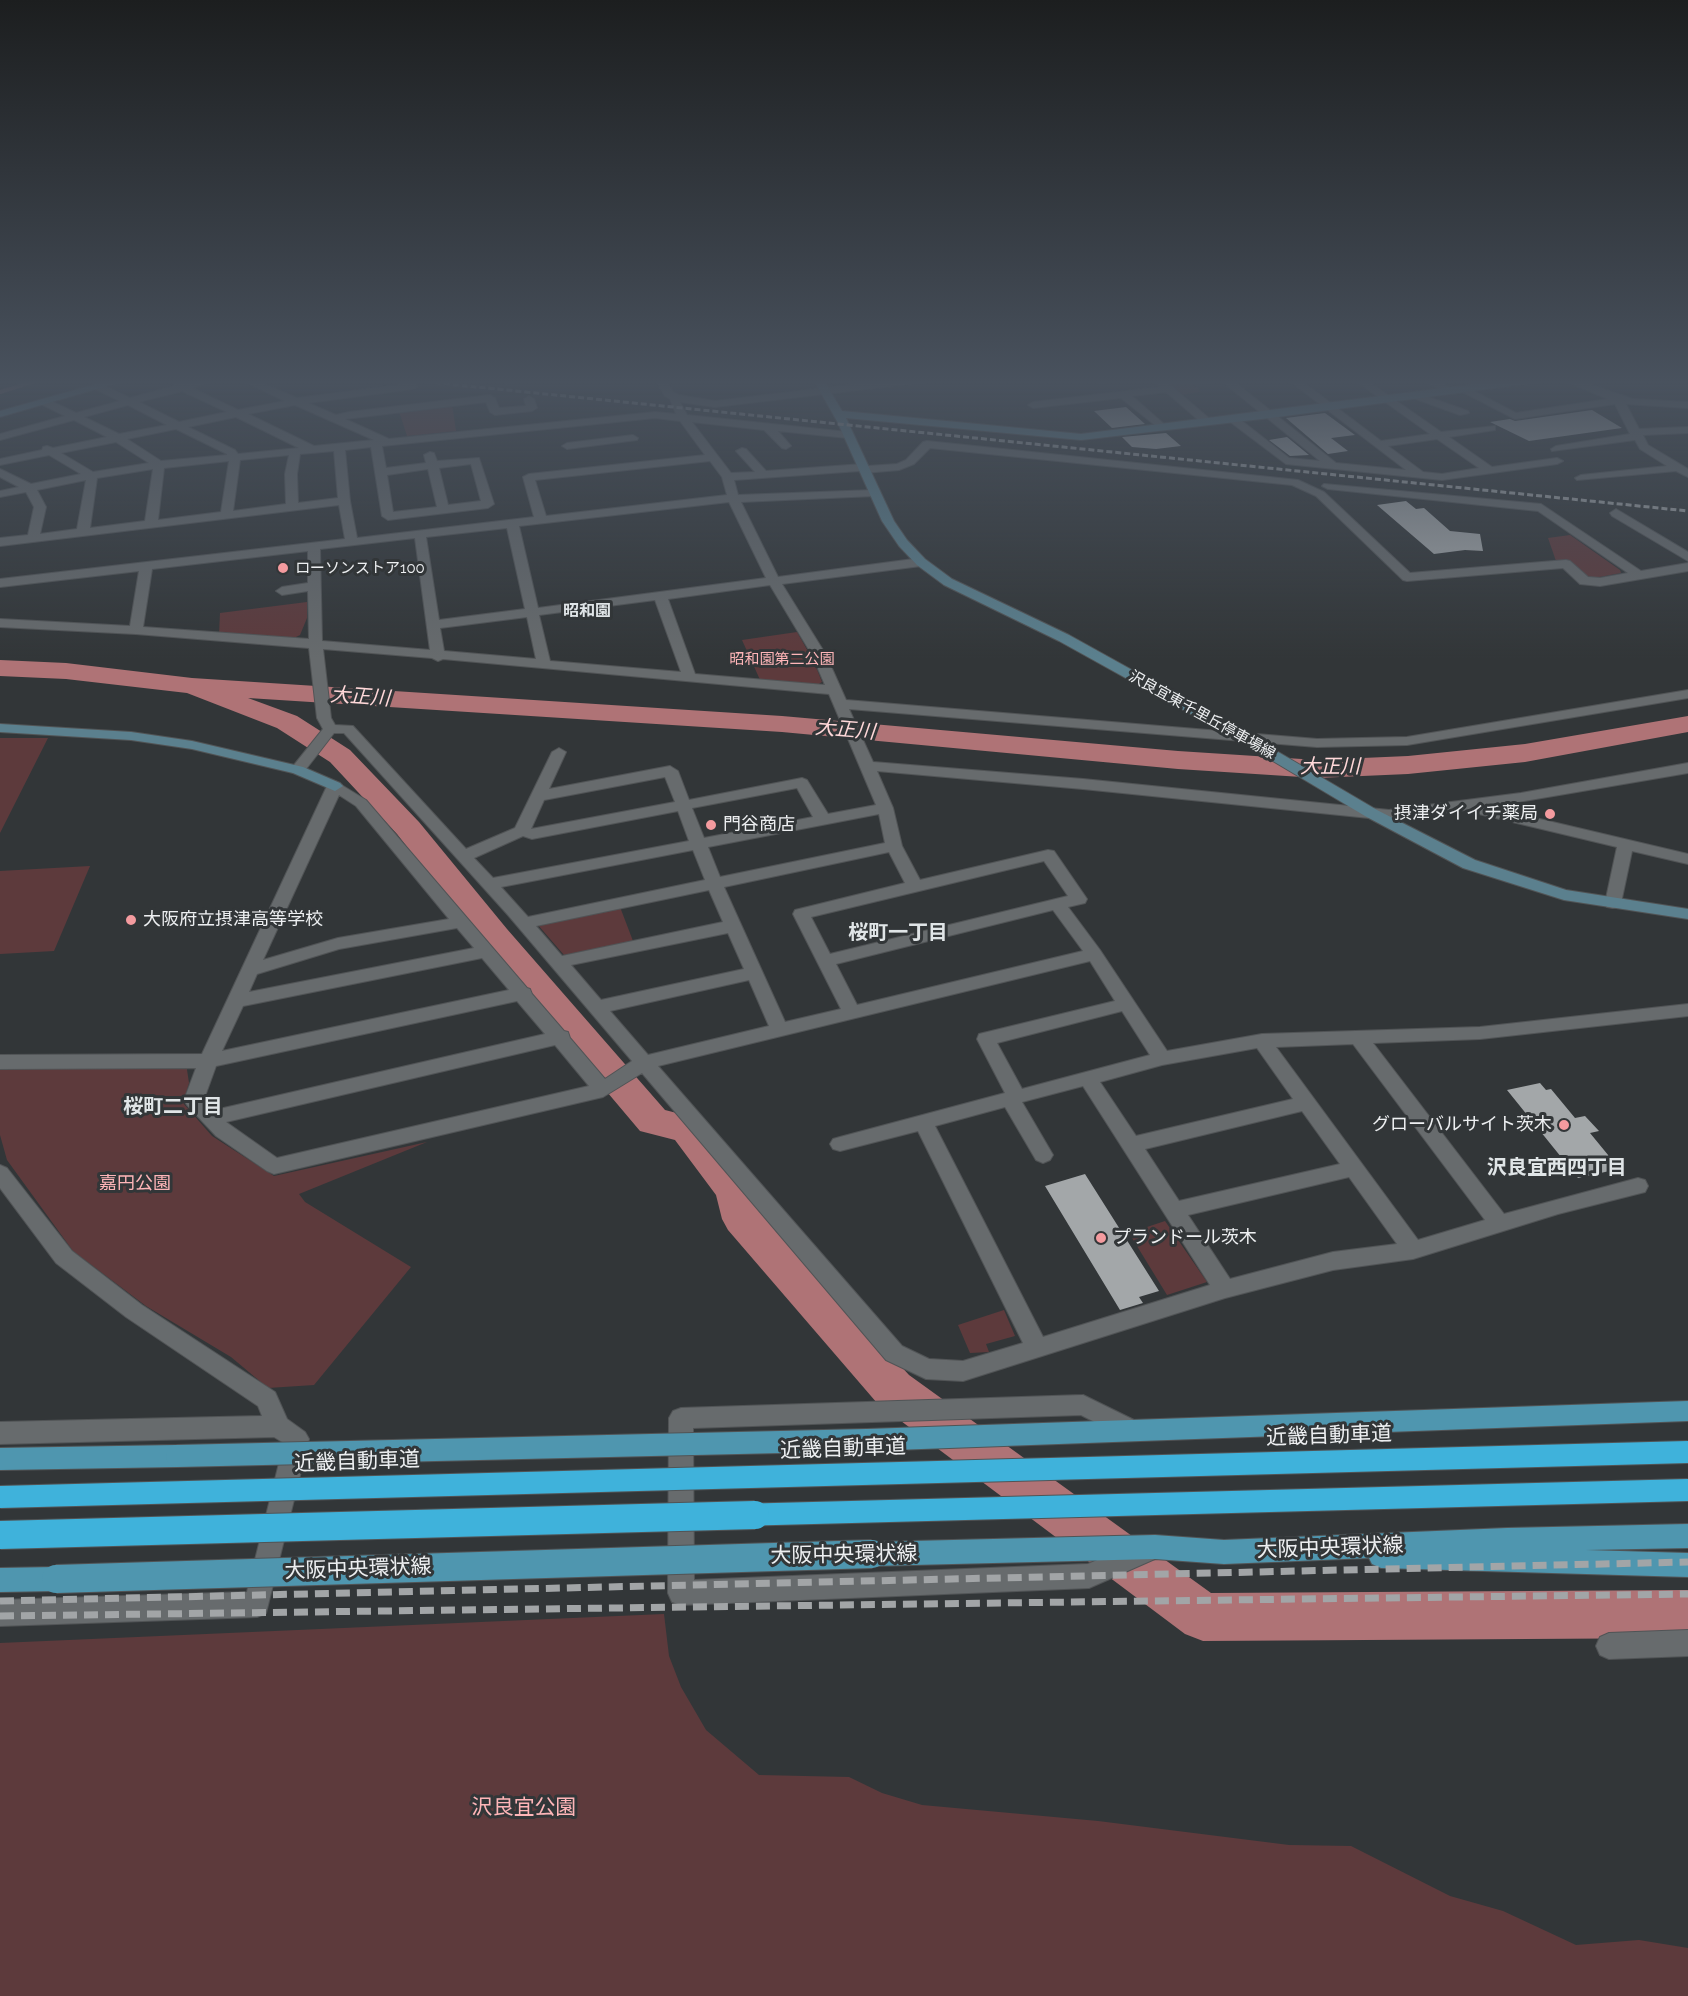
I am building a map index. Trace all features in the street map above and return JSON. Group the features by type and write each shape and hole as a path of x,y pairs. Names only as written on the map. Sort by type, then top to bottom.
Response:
{"highway":[{"name":"近畿自動車道","path":"0,1497 1688,1452"},
{"path":"0,1535 1688,1490"}],"main road":[{"path":"0,1459 867,1440 1688,1412"},
{"name":"大阪中央環状線","path":"0,1580 1155,1547 1224,1552 1507,1540 1688,1536"},
{"path":"1224,1552 1688,1565"}],"street":[{"path":"0,472 30,488 40,507 33,538"},
{"path":"86,472 92,476"},
{"path":"0,494 115,472"},
{"path":"151,524 158,472"},
{"path":"226,516 233,472"},
{"path":"291,472 292,507"},
{"path":"341,472 352,542"},
{"path":"381,472 388,516 488,504 479,472"},
{"path":"434,472 443,509"},
{"path":"541,520 529,477 545,472"},
{"path":"724,472 728,477 734,500 774,581 819,655 885,808 894,846 915,886"},
{"path":"728,477 811,472"},
{"name":"沢良宜東千里丘停車場線","path":"864,472 873,493 903,543 921,562 948,582 1064,638 1246,739 1364,809 1469,864 1564,895 1688,914"},
{"path":"1199,472 1294,482 1320,494 1407,577 1566,564 1584,581 1600,582 1682,568 1688,578"},
{"path":"1387,472 1442,477 1475,472"},
{"path":"1416,472 1421,476"},
{"path":"1581,478 1637,472"},
{"path":"83,532 92,476"},
{"path":"1328,486 1541,508 1640,576"},
{"path":"0,583 541,520 734,500 873,493"},
{"path":"0,542 344,501"},
{"path":"1616,513 1688,557"},
{"path":"512,524 544,665"},
{"path":"420,534 438,657"},
{"path":"302,765 327,723 316,650 314,546"},
{"path":"434,625 921,562"},
{"path":"135,630 146,566"},
{"path":"282,591 315,586"},
{"path":"660,596 690,678"},
{"path":"0,623 135,630 316,650 438,657 690,678 838,700 1246,739 1317,743 1407,741 1688,694"},
{"path":"327,723 348,729 490,884 894,1353 926,1369 963,1371 1225,1289 1333,1261 1413,1250 1638,1186"},
{"path":"0,728 131,736 302,765 361,803 524,993 603,1090"},
{"path":"464,856 522,831 560,752"},
{"path":"867,764 1364,809 1389,815 1521,798 1688,768"},
{"path":"539,796 670,771 686,805 714,884 779,1028"},
{"path":"522,831 531,834 802,783 823,820"},
{"path":"335,786 248,971 208,1061 194,1100 223,1131 274,1166 603,1090 645,1062 1094,954"},
{"path":"1476,804 1485,811 1688,860"},
{"path":"490,884 885,808"},
{"path":"1613,903 1624,844"},
{"path":"525,924 894,846"},
{"path":"825,961 1079,898 1048,855 801,914 825,961 852,1011"},
{"path":"1057,904 1094,954 1162,1058"},
{"path":"248,971 338,944 463,922"},
{"path":"559,962 733,926"},
{"path":"235,1001 487,951"},
{"path":"598,1007 754,973"},
{"path":"0,1062 208,1061 524,993"},
{"path":"1043,1155 986,1038 1127,1004"},
{"path":"840,1144 1162,1058 1262,1041 1480,1033 1688,1010"},
{"path":"212,1118 561,1037"},
{"path":"1359,1039 1500,1224"},
{"path":"1262,1041 1413,1250"},
{"path":"1088,1078 1225,1289"},
{"path":"1131,1145 1306,1103"},
{"path":"923,1121 1037,1348"},
{"path":"1174,1210 1354,1168"},
{"path":"0,1173 64,1257 134,1311 267,1399 278,1426 297,1439 257,1604 0,1613"},
{"path":"1132,1430 1083,1406 681,1418 681,1593 1089,1576 1155,1547"},
{"path":"0,1433 278,1426"},
{"path":"1609,1646 1688,1643"}],"green space":[{"path":"1570,535 1620,570 1621,573 1589,579 1569,560 1556,561 1548,538"},
{"path":"307,602 307,618 300,635 292,639 219,635 220,613"},
{"name":"昭和園第二公園","path":"797,632 822,682 817,685 761,682 742,640"},
{"path":"0,738 48,738 0,833"},
{"path":"90,866 54,951 0,954 0,871"},
{"path":"620,907 633,941 564,955 538,925"},
{"name":"嘉円公園","path":"186,1063 189,1083 183,1103 212,1136 274,1176 427,1142 299,1194 305,1202 411,1267 314,1385 268,1388 231,1357 146,1306 73,1251 7,1160 0,1135 0,1065"},
{"path":"1165,1221 1207,1282 1167,1295 1129,1233"},
{"path":"1004,1310 1015,1336 986,1344 989,1352 970,1353 958,1325"},
{"name":"沢良宜公園","path":"664,1614 669,1656 681,1687 706,1730 759,1775 849,1777 882,1793 922,1805 1098,1821 1289,1845 1351,1846 1450,1896 1503,1911 1576,1945 1639,1940 1688,1948 1688,1996 0,1996 0,1643"}],"building":[{"path":"1406,501 1416,509 1424,508 1450,531 1480,534 1483,551 1465,550 1434,554 1377,505"},
{"name":"グローバルサイト茨木","path":"1540,1083 1546,1090 1551,1089 1575,1118 1585,1116 1599,1131 1590,1133 1613,1161 1607,1162 1614,1170 1578,1178 1507,1090"},
{"name":"プランドール茨木","path":"1085,1174 1159,1291 1139,1297 1143,1303 1120,1310 1045,1186"}],"waterway":[{"name":"大正川","path":"0,668 66,671 192,686"},
{"name":"大正川","path":"192,686 782,724 1178,760 1317,769 1408,765 1525,753 1688,724"},
{"path":"192,686 287,722 340,756 408,828 495,937 653,1121 687,1129 734,1190 742,1219 893,1389 1203,1617 1688,1614"}],"railway":[{"path":"1309,472 1688,511"},
{"path":"0,1601 1688,1562"},
{"path":"0,1616 1688,1594"}],"place":[{"name":"ローソンストア100","path":"283,568"},
{"name":"摂津ダイイチ薬局","path":"1550,814"},
{"name":"門谷商店","path":"711,825"},
{"name":"大阪府立摂津高等学校","path":"131,920"},
{"name":"グローバルサイト茨木","path":"1564,1125"},
{"name":"プランドール茨木","path":"1101,1238"}],"district":[{"name":"昭和園","path":"587,611"},
{"name":"桜町一丁目","path":"898,933"},
{"name":"桜町二丁目","path":"173,1107"},
{"name":"沢良宜西四丁目","path":"1557,1168"}]}
